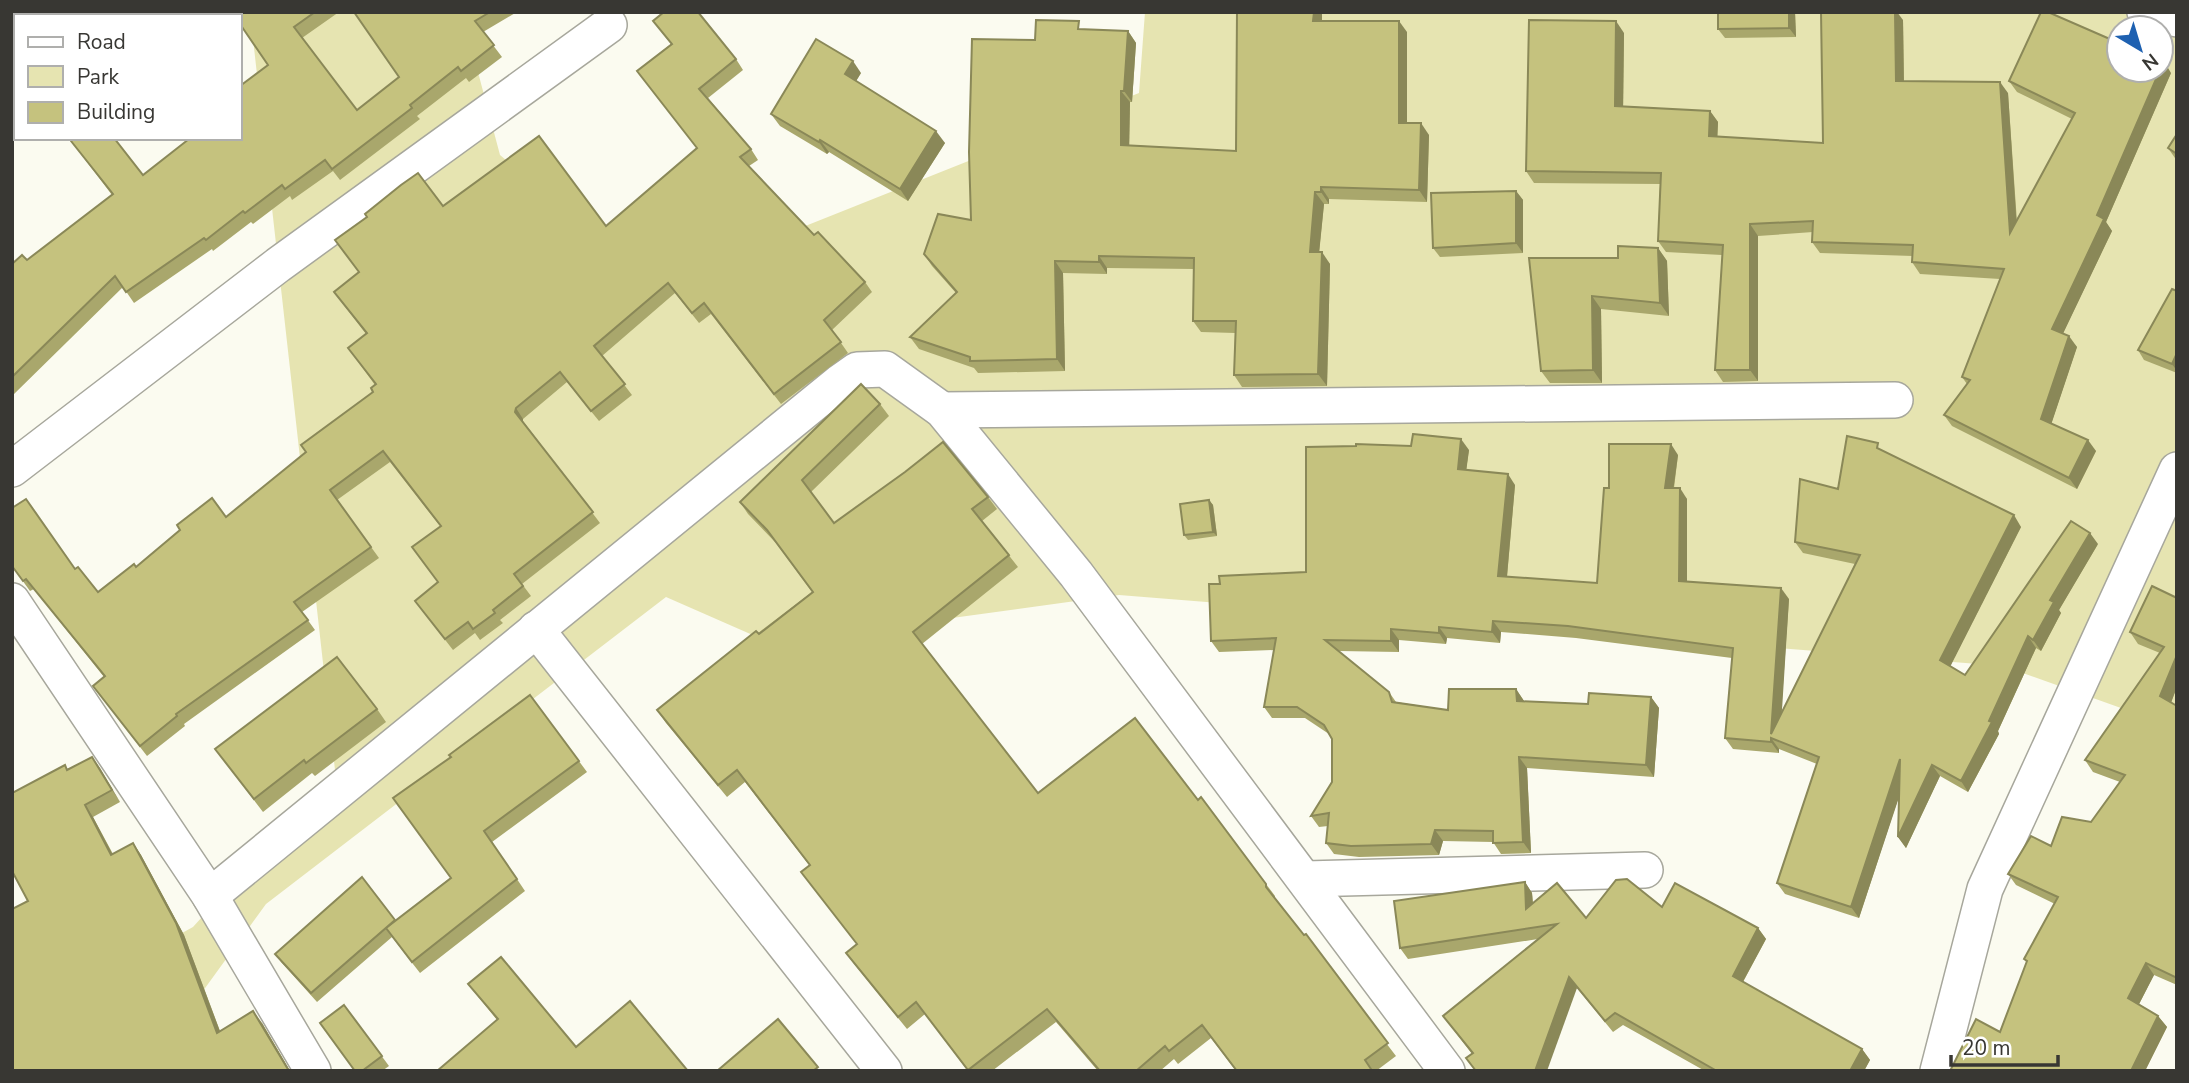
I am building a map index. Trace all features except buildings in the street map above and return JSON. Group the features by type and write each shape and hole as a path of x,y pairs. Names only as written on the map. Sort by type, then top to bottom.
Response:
{"street":[{"path":"2146,12 2177,19"},
{"path":"12,469 278,265 609,25"},
{"path":"210,896 698,496 858,370 886,369 942,410 1076,574 1447,1071"},
{"path":"942,410 1895,400"},
{"path":"1938,1071 1985,889 2176,473"},
{"path":"12,601 210,896 313,1071"},
{"path":"536,629 884,1071"},
{"path":"1305,879 1645,870"}],"green space":[{"path":"250,12 462,12 500,155 655,286 1139,93 1145,12 2177,12 2177,728 2003,666 1119,595 952,618 794,653 666,597 266,904 145,1071 12,1026 193,927 335,770"}]}
